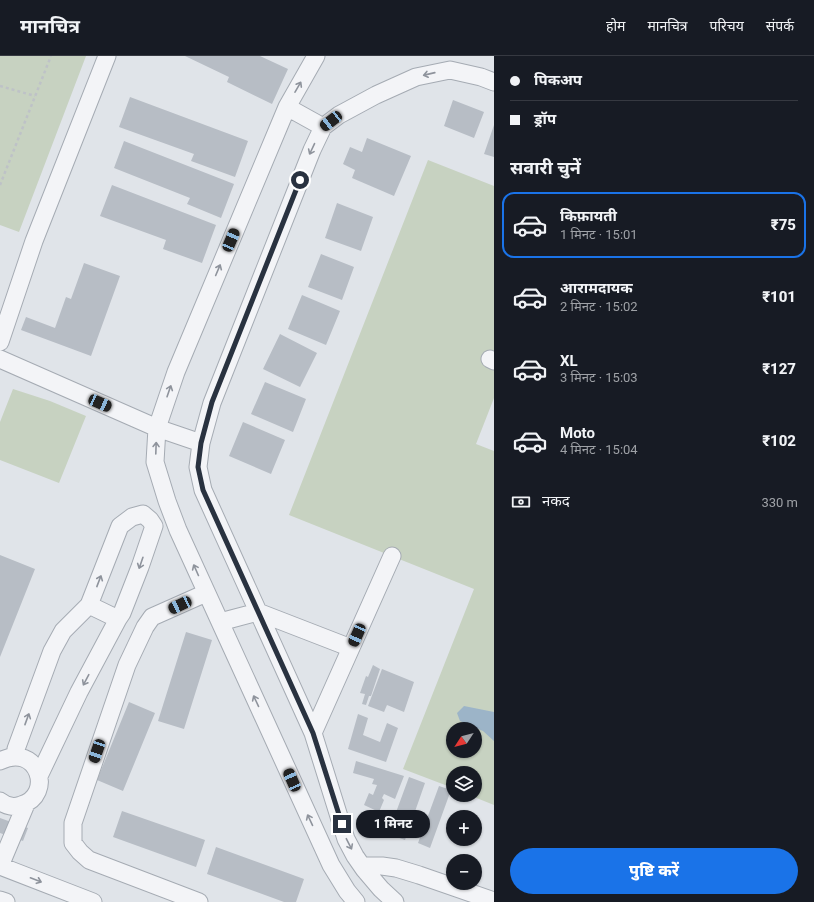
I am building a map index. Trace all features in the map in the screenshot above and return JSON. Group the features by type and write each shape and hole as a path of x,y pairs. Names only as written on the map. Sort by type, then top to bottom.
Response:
{"street":[{"path":"0,342 34,241 107,56"},
{"path":"316,56 287,107 176,372 157,428 155,462 178,530 331,866 356,902"},
{"path":"395,902 381,889 362,866 346,839 313,733 203,490 198,467 201,443 212,402 312,150 323,127 376,95 449,63 494,82"},
{"path":"287,107 323,127"},
{"path":"0,359 157,428 201,443"},
{"path":"8,758 16,749 52,651 64,631 89,605 120,526 132,517 143,514 154,526 122,613 79,692 39,776"},
{"path":"313,733 392,556"},
{"path":"199,902 89,860 73,843 72,823 127,665 145,627 152,618 206,592"},
{"path":"89,605 118,619"},
{"path":"220,622 258,612 351,648"},
{"path":"1,804 18,806 26,804 37,792 39,784 39,776 36,768 31,762 24,758 8,758"},
{"path":"26,804 0,866 93,902"},
{"path":"362,866 396,868 494,901"},
{"path":"0,900 6,902"}],"path":[{"path":"0,185 51,56"},
{"path":"0,86 35,96"}],"green space":[{"path":"0,56 86,56 19,232 0,225"},
{"path":"428,160 494,186 494,398 476,444 494,451 494,805 482,800 482,766 446,766 446,785 403,769 474,589 289,515"},
{"path":"13,389 50,401 86,416 59,483 0,460 0,422"}],"water":[{"path":"464,706 494,712 494,741 482,731 482,722 462,722 460,721 457,713"}],"building":[{"path":"185,56 260,56 288,69 272,104 227,82 229,77"},
{"path":"130,97 248,141 235,177 191,161 194,154 119,127"},
{"path":"453,100 484,112 474,138 444,126"},
{"path":"494,125 494,157 484,154"},
{"path":"367,138 411,156 394,196 352,178 355,170 343,164 350,147 362,152"},
{"path":"124,141 234,184 221,218 187,204 190,198 114,168"},
{"path":"112,185 216,225 202,263 163,249 166,240 100,216"},
{"path":"337,203 373,217 361,251 325,238"},
{"path":"321,254 354,267 342,300 308,287"},
{"path":"84,263 120,276 91,356 21,330 26,317 55,328 66,297 71,299"},
{"path":"302,295 340,311 326,345 288,329"},
{"path":"280,334 317,353 300,387 263,369"},
{"path":"265,382 306,399 293,432 251,414"},
{"path":"243,422 285,440 271,474 229,456"},
{"path":"0,555 35,569 0,657"},
{"path":"186,632 212,640 184,729 158,721"},
{"path":"373,665 380,669 371,696 369,696 366,705 362,704 365,694 360,693 366,676 368,677"},
{"path":"382,669 414,682 404,712 387,705 384,712 368,706"},
{"path":"129,702 155,713 123,791 97,780"},
{"path":"358,714 368,718 363,735 380,742 387,723 398,728 386,762 348,749"},
{"path":"356,761 404,776 395,799 384,794 382,798 384,800 379,812 364,805 369,793 373,795 377,785 372,784 374,779 353,773"},
{"path":"409,777 425,783 405,840 388,834"},
{"path":"439,786 446,788 447,802 430,848 418,843"},
{"path":"122,811 205,840 196,867 113,837"},
{"path":"0,818 28,828 23,841 0,833"},
{"path":"216,847 304,879 296,902 284,902 207,874"}],"route":[{"path":"300,180 212,402 201,443 198,467 203,490 313,733 342,824"}]}
